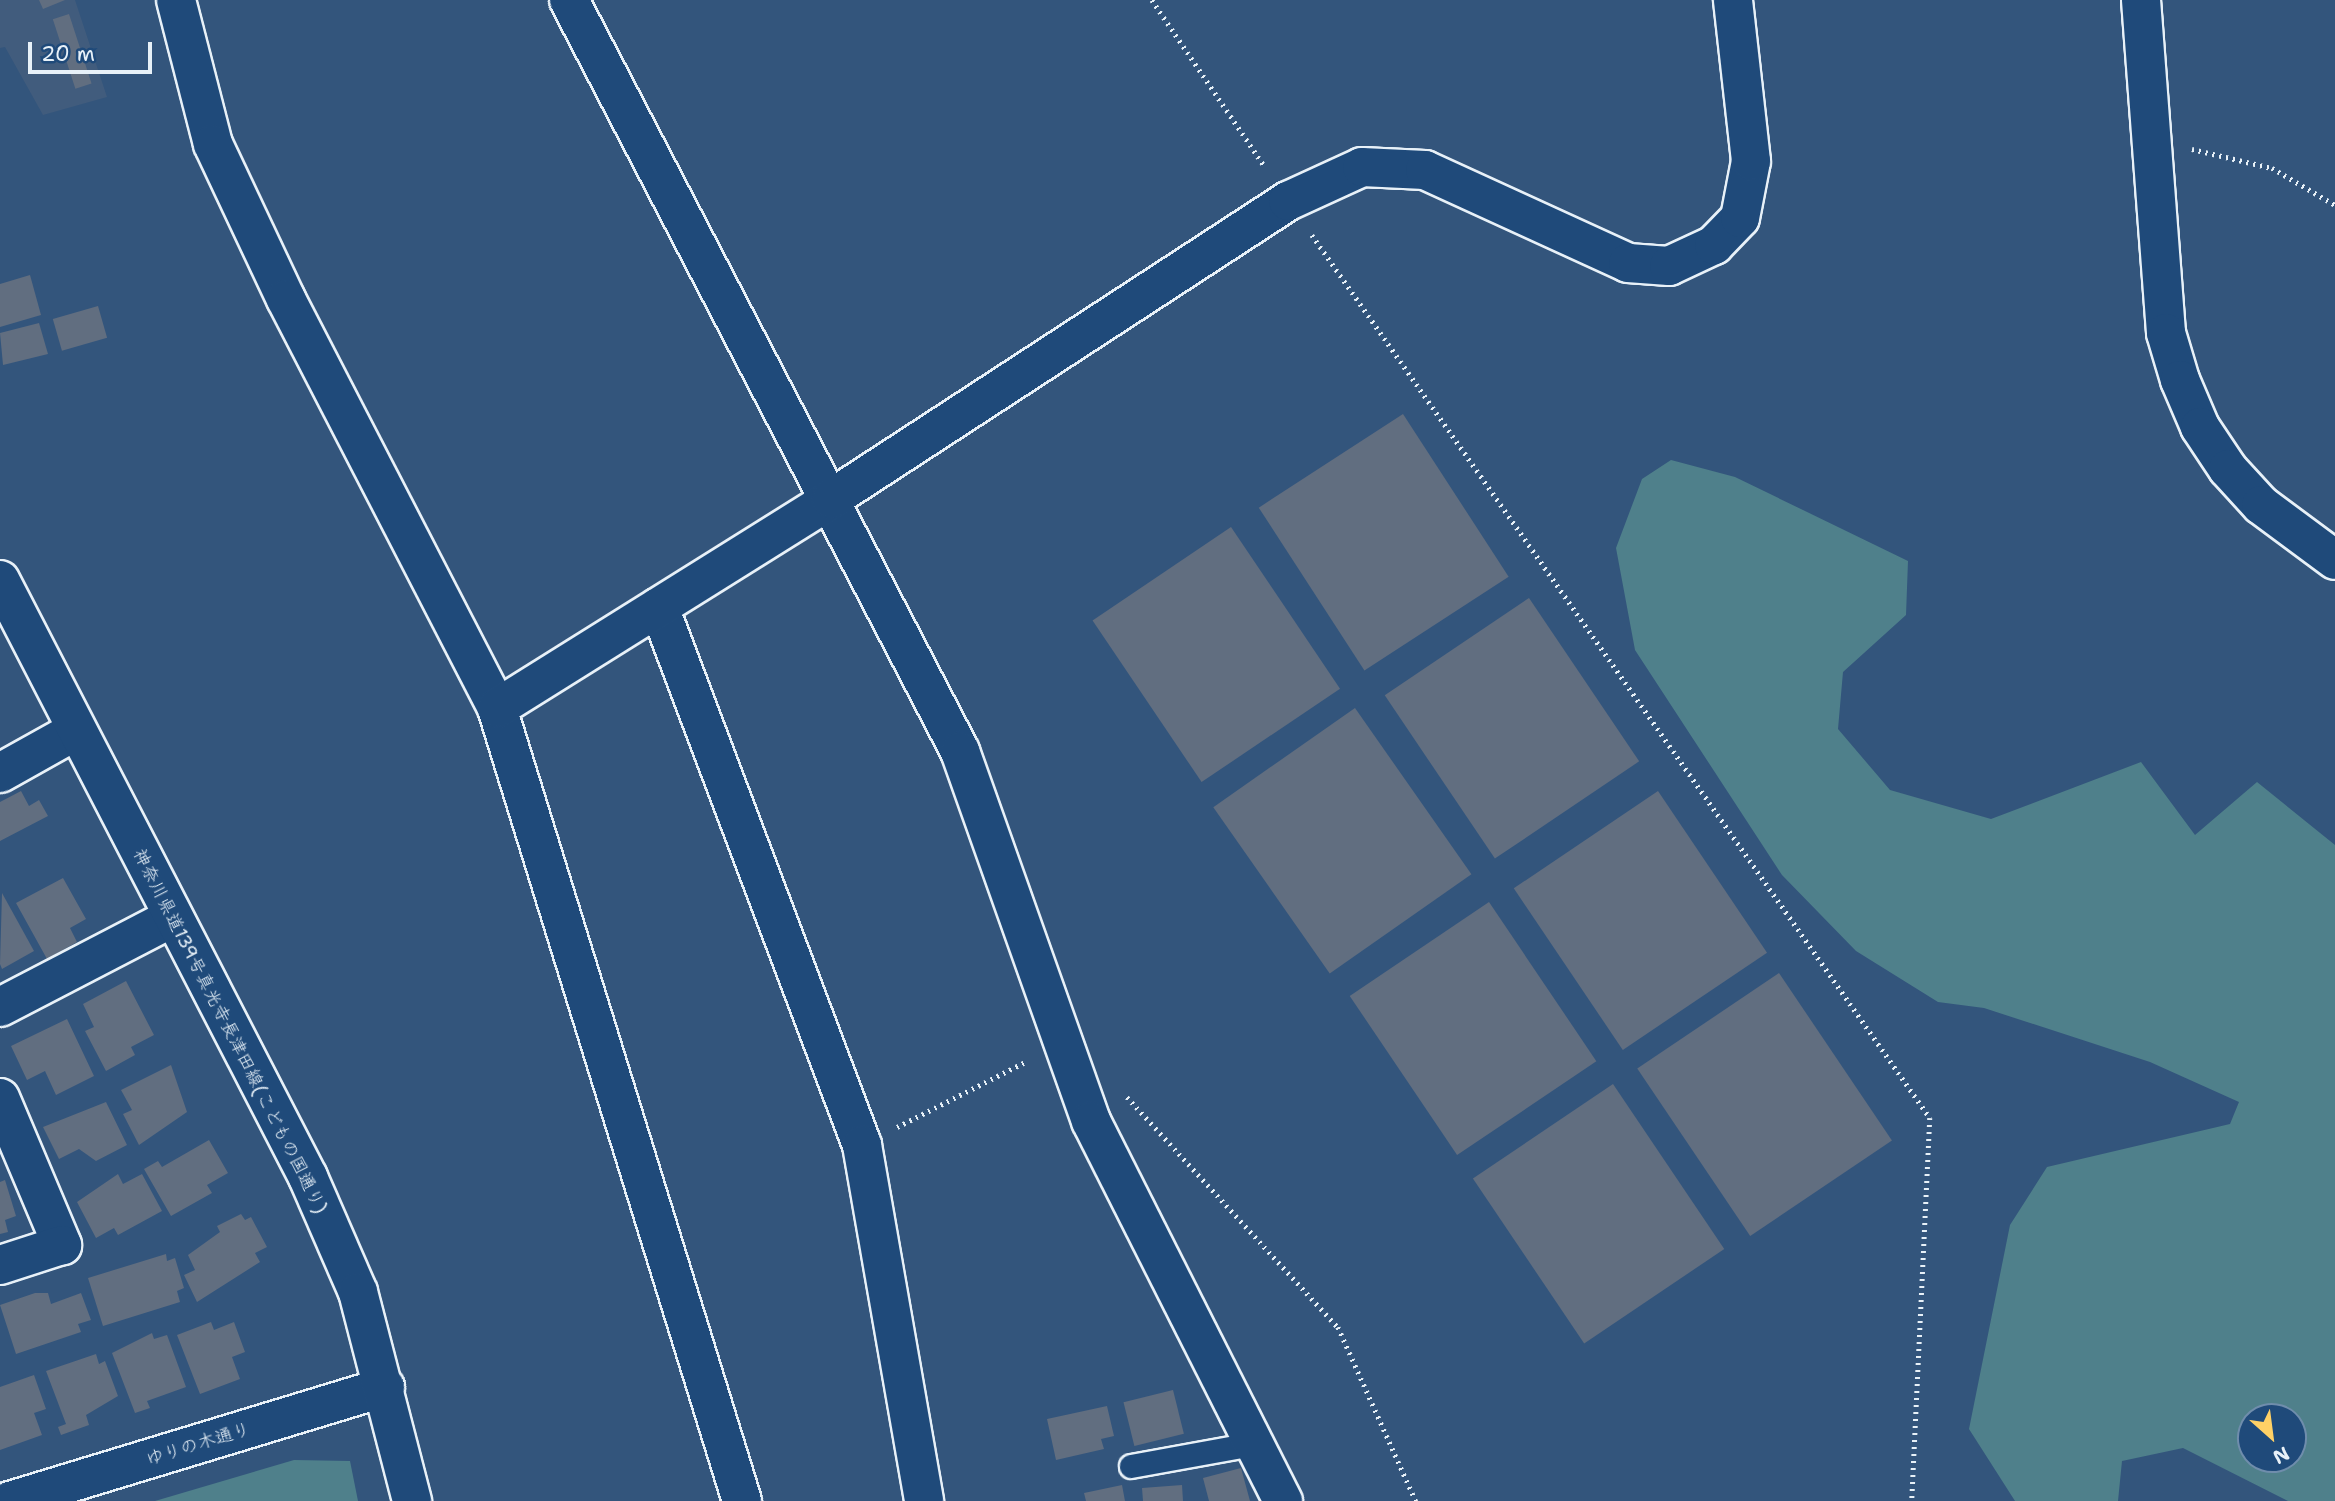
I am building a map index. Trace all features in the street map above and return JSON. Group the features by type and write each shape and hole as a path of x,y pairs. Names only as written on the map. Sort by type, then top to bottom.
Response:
{"street":[{"path":"176,0 213,145 286,299 498,708 742,1501"},
{"path":"569,0 960,751 1091,1121 1258,1443 1283,1501"},
{"path":"498,708 831,499 1288,201 1362,167 1425,170 1628,263 1669,265 1714,245 1740,218 1751,161 1733,0"},
{"path":"2141,0 2155,137 2166,333 2180,380 2200,427 2228,469 2261,505 2335,561"},
{"name":"神奈川県道139号真光寺長津田線(こどもの国通り)","path":"0,580 75,731 308,1177 358,1292 385,1387 412,1501"},
{"path":"659,607 862,1145 924,1501"},
{"path":"0,773 75,731"},
{"path":"0,1007 173,918"},
{"path":"0,1098 62,1245 0,1265"},
{"name":"ゆりの木通り","path":"10,1501 385,1387"}],"lane":[{"path":"1131,1466 1258,1443"}],"path":[{"path":"1152,0 1288,201 1930,1118 1912,1501"},
{"path":"2155,137 2272,168 2335,205"}],"shaded area":[{"path":"0,0 75,0 107,97 43,115 5,47 0,48"}],"green space":[{"path":"1671,460 1735,477 1908,561 1906,615 1843,672 1838,729 1890,790 1991,819 2141,762 2195,835 2257,782 2335,845 2335,1501 2288,1501 2183,1448 2122,1461 2118,1501 2015,1501 1969,1429 2010,1225 2047,1167 2230,1124 2239,1102 2150,1062 1984,1008 1938,1002 1856,951 1782,875 1635,650 1616,548 1642,479"},
{"path":"294,1460 350,1461 358,1501 155,1501"}],"building":[{"path":"39,0 65,0 43,9"},
{"path":"69,14 92,83 75,89 53,19"},
{"path":"30,275 41,315 0,327 0,284"},
{"path":"98,306 107,338 62,351 53,319"},
{"path":"39,323 48,354 3,365 0,333"},
{"path":"1403,414 1509,577 1364,670 1259,508"},
{"path":"1231,527 1340,689 1202,782 1093,620"},
{"path":"1529,598 1639,761 1495,859 1385,695"},
{"path":"1355,708 1471,874 1330,974 1213,807"},
{"path":"21,791 29,806 39,800 48,816 0,841 0,802"},
{"path":"1658,791 1767,953 1623,1050 1514,888"},
{"path":"63,878 86,919 70,928 77,942 47,959 16,903"},
{"path":"2,893 34,951 2,969 0,964"},
{"path":"1489,902 1596,1061 1457,1155 1350,996"},
{"path":"1779,973 1892,1140 1750,1236 1637,1069"},
{"path":"126,981 154,1035 131,1047 135,1055 106,1071 85,1031 94,1027 83,1004"},
{"path":"67,1019 94,1076 56,1095 45,1071 27,1080 11,1046"},
{"path":"171,1065 187,1112 139,1145 123,1114 132,1110 121,1090"},
{"path":"1613,1084 1724,1249 1584,1343 1473,1179"},
{"path":"106,1102 127,1145 96,1161 79,1149 59,1159 43,1127"},
{"path":"209,1140 228,1173 207,1185 212,1193 171,1216 144,1169 158,1161 162,1167"},
{"path":"118,1174 123,1184 142,1174 162,1211 118,1235 114,1228 96,1238 77,1202"},
{"path":"5,1180 16,1216 5,1220 8,1232 0,1234 0,1182"},
{"path":"241,1214 245,1220 251,1217 267,1247 255,1253 260,1262 197,1302 184,1275 195,1270 188,1255 220,1232 217,1226"},
{"path":"166,1254 167,1261 175,1258 184,1288 177,1291 180,1302 103,1326 88,1278"},
{"path":"35,1293 48,1293 51,1304 81,1293 91,1320 78,1324 81,1332 16,1354 0,1305"},
{"path":"211,1322 214,1330 234,1322 245,1352 232,1357 240,1379 200,1394 177,1335"},
{"path":"152,1333 154,1339 167,1335 186,1387 147,1401 150,1408 135,1413 112,1353"},
{"path":"96,1354 99,1364 105,1361 118,1396 86,1415 89,1425 61,1435 58,1427 66,1424 46,1371"},
{"path":"34,1375 46,1409 34,1413 42,1435 0,1450 0,1387"},
{"path":"1173,1390 1184,1434 1134,1446 1124,1402"},
{"path":"1107,1406 1114,1436 1101,1439 1104,1449 1056,1460 1047,1419"},
{"path":"1241,1468 1250,1501 1209,1501 1203,1478"},
{"path":"1122,1485 1125,1501 1086,1501 1084,1493"},
{"path":"1182,1485 1183,1501 1143,1501 1142,1488"}]}
